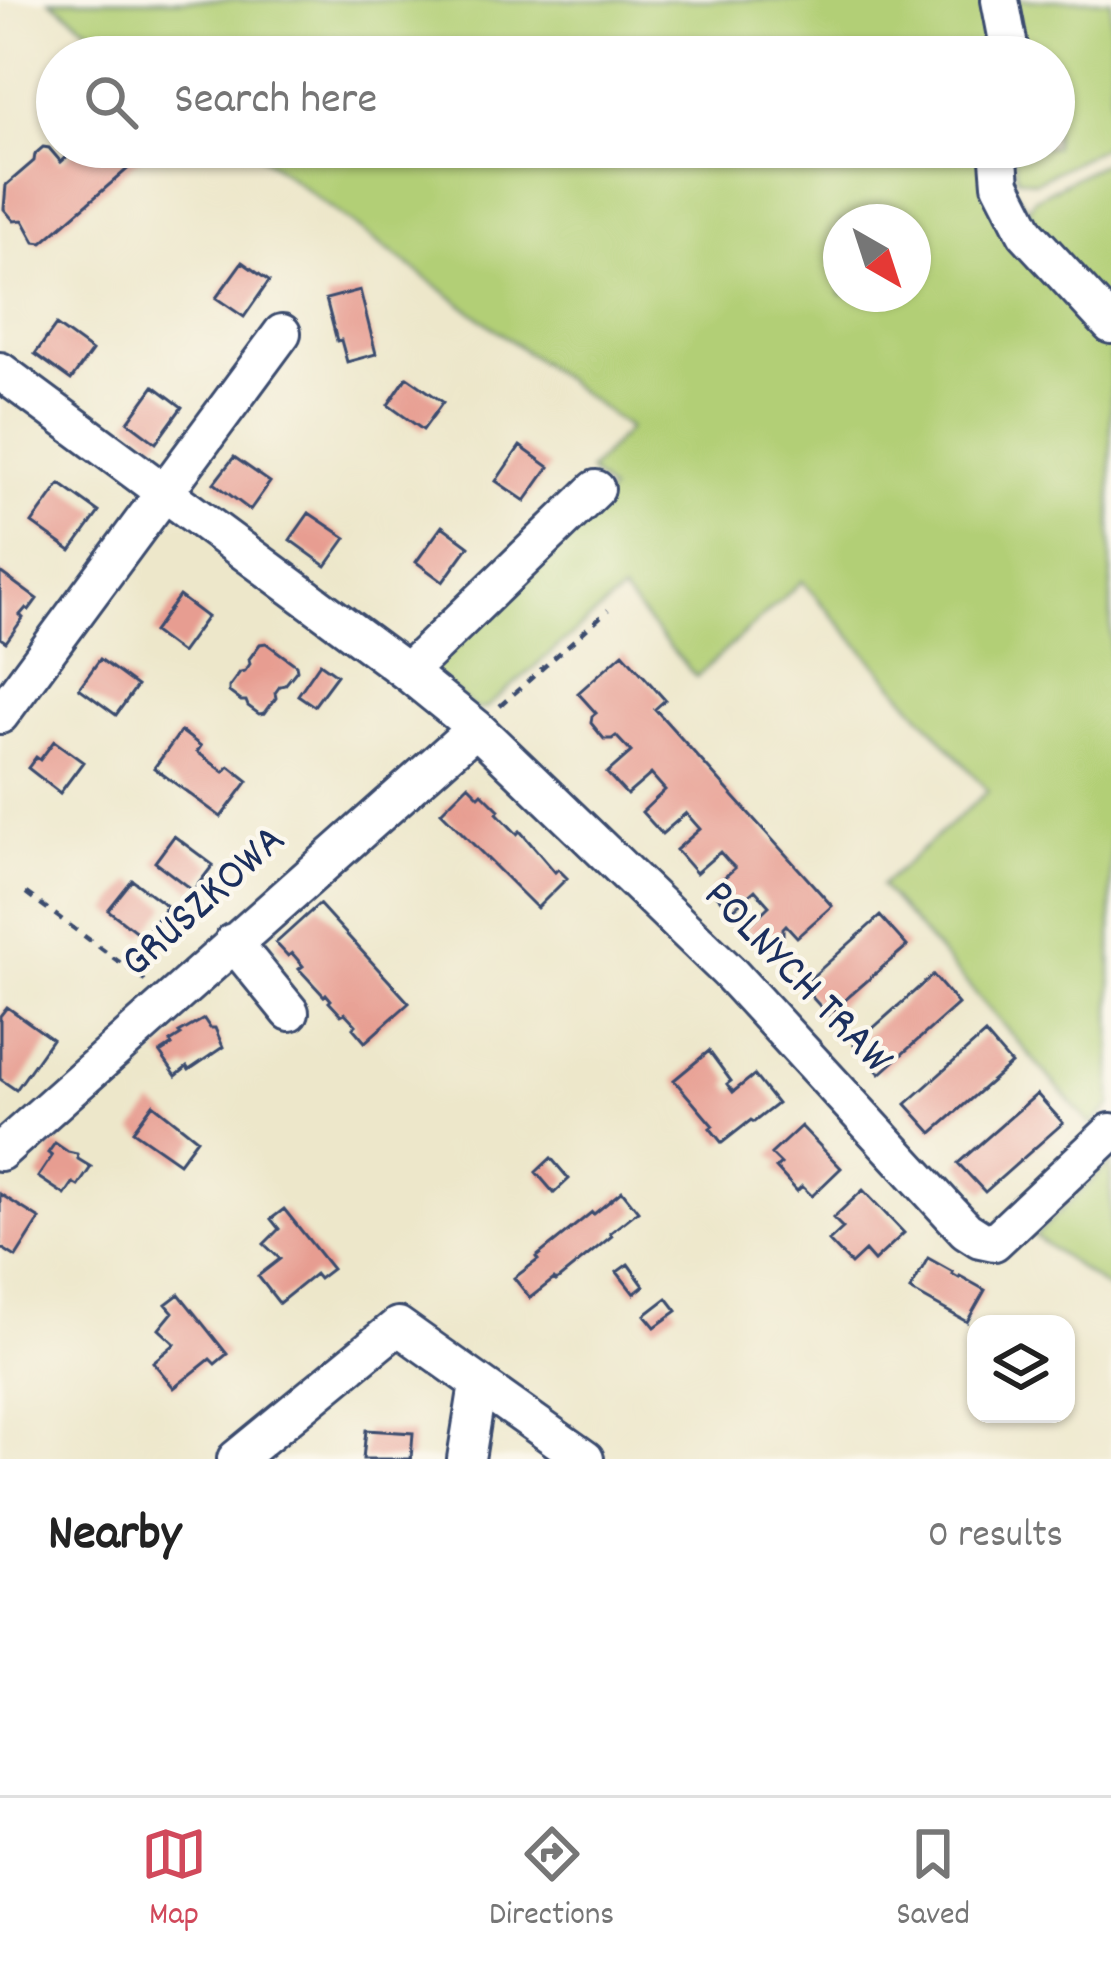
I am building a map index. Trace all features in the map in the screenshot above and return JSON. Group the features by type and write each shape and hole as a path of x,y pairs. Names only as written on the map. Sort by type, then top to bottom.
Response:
{"street":[{"path":"1000,0 1007,36"},
{"path":"1000,168 1001,184 1026,233 1111,325"},
{"path":"0,715 282,333"},
{"name":"POLNYCH TRAW","path":"0,371 476,728 730,974 966,1230 994,1242 1111,1132"},
{"path":"407,672 596,489"},
{"name":"GRUSZKOWA","path":"6,1136 476,728"},
{"path":"233,942 290,1012"},
{"path":"236,1459 398,1326 585,1459"},
{"path":"466,1459 478,1384"}],"path":[{"path":"476,728 608,610"},
{"path":"26,893 169,999"}],"green space":[{"path":"50,0 989,0 995,36 99,36"},
{"path":"1014,0 1111,0 1111,143 1075,161 1075,36 1019,36"},
{"path":"1111,159 1111,319 1027,211 1034,199"},
{"path":"277,168 1001,168 1111,339 1111,1106 1091,1125 881,886 988,791 802,581 696,677 622,592 485,709 475,709 432,674 433,661 610,492 589,471 629,428"},
{"path":"1015,168 1062,168 1035,182 1017,178"},
{"path":"1111,1162 1111,1291 1035,1236"}],"building":[{"path":"35,154 36,168 129,168 42,243 35,242 23,220 14,221 4,209 6,185 34,161"},
{"path":"242,262 269,281 244,317 216,298"},
{"path":"360,290 376,354 347,362 326,299"},
{"path":"56,325 92,351 71,380 35,354"},
{"path":"407,377 443,402 423,430 388,405"},
{"path":"154,386 182,407 156,443 128,422"},
{"path":"520,446 549,467 525,501 496,481"},
{"path":"234,457 270,482 250,510 214,483"},
{"path":"60,484 99,512 71,551 32,523"},
{"path":"309,513 346,538 326,566 290,540"},
{"path":"442,526 469,546 443,582 416,562"},
{"path":"0,572 37,599 20,615 23,618 6,642 0,638"},
{"path":"179,596 207,617 181,653 153,632"},
{"path":"266,643 297,670 280,686 265,713 259,714 229,692 229,687 245,671 260,644"},
{"path":"623,653 665,700 655,709 832,906 797,937 786,925 783,935 766,950 746,928 769,906 755,890 731,911 711,889 735,868 720,852 696,873 676,850 700,829 686,813 662,834 642,812 665,790 651,774 627,795 607,773 631,752 616,736 604,739 591,723 596,713 578,693"},
{"path":"100,659 137,686 116,715 79,688"},
{"path":"320,663 337,675 314,706 298,695"},
{"path":"181,731 201,746 197,752 224,772 229,766 248,781 221,817 154,768"},
{"path":"54,741 83,762 60,793 28,768"},
{"path":"468,785 499,810 517,834 520,831 555,872 558,869 567,878 537,908 441,812"},
{"path":"174,836 213,865 193,891 155,862"},
{"path":"132,880 167,906 143,937 108,910"},
{"path":"319,904 409,1003 365,1042 353,1028 356,1025 299,969 303,966 292,953 288,956 276,943"},
{"path":"880,916 907,946 828,1015 802,986"},
{"path":"933,975 958,1004 880,1074 854,1045"},
{"path":"7,1007 52,1039 16,1090 0,1079 0,1016"},
{"path":"204,1019 215,1028 223,1047 176,1076 160,1053 179,1033"},
{"path":"985,1034 1011,1064 932,1133 906,1104"},
{"path":"709,1051 731,1081 727,1084 733,1092 754,1075 777,1104 722,1143 674,1080"},
{"path":"1037,1094 1063,1123 985,1192 958,1163"},
{"path":"153,1104 197,1139 179,1163 133,1131"},
{"path":"801,1126 841,1168 812,1196 802,1186 797,1191 776,1168 781,1164 771,1154"},
{"path":"55,1143 91,1167 65,1195 38,1177"},
{"path":"551,1158 569,1179 554,1193 536,1172"},
{"path":"863,1190 904,1233 874,1261 865,1251 851,1264 829,1241 843,1228 833,1218"},
{"path":"622,1191 638,1211 530,1298 514,1278"},
{"path":"0,1194 40,1219 16,1257 0,1247"},
{"path":"284,1209 332,1269 319,1279 315,1274 279,1303 258,1276 280,1259 264,1244 279,1229 271,1219"},
{"path":"928,1258 985,1290 967,1322 910,1290"},
{"path":"628,1264 644,1286 634,1294 617,1272"},
{"path":"179,1294 227,1354 215,1364 210,1359 174,1388 153,1362 175,1344 159,1329 173,1312 166,1304"},
{"path":"667,1298 677,1311 655,1327 645,1315"},
{"path":"366,1430 413,1433 411,1459 363,1459"}]}
